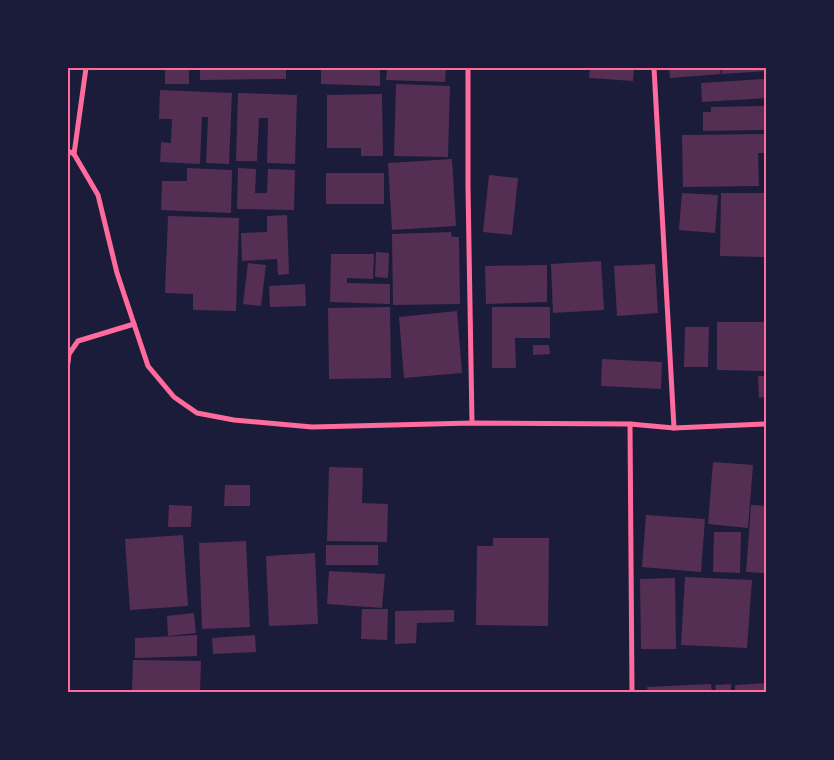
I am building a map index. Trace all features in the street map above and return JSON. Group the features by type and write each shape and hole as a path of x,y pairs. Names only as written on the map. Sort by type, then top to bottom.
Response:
{"street":[{"path":"74,154 86,68"},
{"path":"468,68 472,423"},
{"path":"654,68 674,428"},
{"path":"68,151 74,154 98,196 117,273 148,366 174,397 197,412 234,420 312,427 472,423 630,424 674,428 766,424"},
{"path":"68,363 69,354 78,341 134,324"},
{"path":"630,424 632,692"}],"building":[{"path":"165,68 189,68 189,84 165,84"},
{"path":"200,68 286,68 286,79 200,80"},
{"path":"321,68 380,68 380,86 321,84"},
{"path":"387,68 446,68 445,82 386,80"},
{"path":"590,68 634,68 633,81 589,78"},
{"path":"669,68 720,68 721,74 670,78"},
{"path":"722,68 766,68 766,71 722,74"},
{"path":"766,79 766,98 702,102 701,83"},
{"path":"396,84 450,86 448,157 394,156"},
{"path":"160,90 232,93 229,164 206,163 208,117 202,117 200,164 160,162 161,142 171,143 172,119 159,119"},
{"path":"238,93 297,95 295,164 267,163 268,118 259,118 257,161 236,161"},
{"path":"382,94 383,156 361,156 361,148 327,148 327,95"},
{"path":"766,106 766,130 703,131 703,112 711,112 711,107"},
{"path":"766,134 766,153 758,153 759,186 683,187 682,135"},
{"path":"452,159 456,226 392,230 388,163"},
{"path":"187,168 232,170 231,213 161,210 162,181 187,181"},
{"path":"238,168 256,169 255,193 267,193 268,169 295,170 294,210 237,209"},
{"path":"326,173 384,173 384,204 326,204"},
{"path":"489,175 518,178 512,235 483,232"},
{"path":"682,193 718,195 715,233 679,230"},
{"path":"721,193 766,193 766,257 720,256"},
{"path":"287,215 289,274 278,275 277,259 242,261 241,233 267,232 267,216"},
{"path":"168,216 239,218 236,311 193,310 193,294 165,293"},
{"path":"451,232 452,237 459,237 460,304 393,305 392,234"},
{"path":"376,252 389,253 388,278 375,277"},
{"path":"331,254 374,254 373,279 347,278 347,283 390,284 390,304 330,302"},
{"path":"601,261 604,310 553,313 551,264"},
{"path":"248,263 266,265 261,306 243,304"},
{"path":"655,264 658,313 617,316 614,266"},
{"path":"547,265 547,302 486,304 485,266"},
{"path":"305,284 306,306 270,307 269,286"},
{"path":"390,307 391,378 329,379 328,308"},
{"path":"492,307 550,307 550,338 515,338 516,368 492,368"},
{"path":"457,311 462,373 404,378 399,317"},
{"path":"717,322 766,322 766,371 717,370"},
{"path":"685,327 709,327 708,367 684,367"},
{"path":"533,345 549,345 550,354 533,355"},
{"path":"602,359 662,362 661,389 601,386"},
{"path":"758,376 766,376 766,397 759,398"},
{"path":"713,462 753,465 748,528 708,524"},
{"path":"329,467 363,468 362,503 388,504 387,542 327,541"},
{"path":"225,485 250,485 250,506 224,506"},
{"path":"169,505 192,506 191,527 168,527"},
{"path":"751,505 766,506 766,573 746,572"},
{"path":"646,515 705,519 701,572 642,567"},
{"path":"714,532 741,532 740,573 713,572"},
{"path":"183,535 188,606 130,610 125,539"},
{"path":"493,538 549,538 548,626 476,625 477,546 493,546"},
{"path":"246,541 250,627 202,629 199,543"},
{"path":"326,545 378,545 378,565 326,565"},
{"path":"315,553 318,624 269,626 266,556"},
{"path":"329,571 385,574 382,608 327,604"},
{"path":"685,577 752,580 747,648 681,645"},
{"path":"675,578 676,649 641,649 640,579"},
{"path":"362,609 388,609 387,640 361,639"},
{"path":"454,610 454,622 417,623 416,643 395,644 395,611"},
{"path":"194,613 196,633 168,636 167,616"},
{"path":"197,635 197,656 135,658 135,638"},
{"path":"255,635 256,652 213,654 212,638"},
{"path":"133,660 201,661 200,692 132,692"},
{"path":"766,683 766,692 735,692 735,685"},
{"path":"711,684 712,692 648,692 647,687"},
{"path":"731,684 731,692 716,692 715,685"}]}
